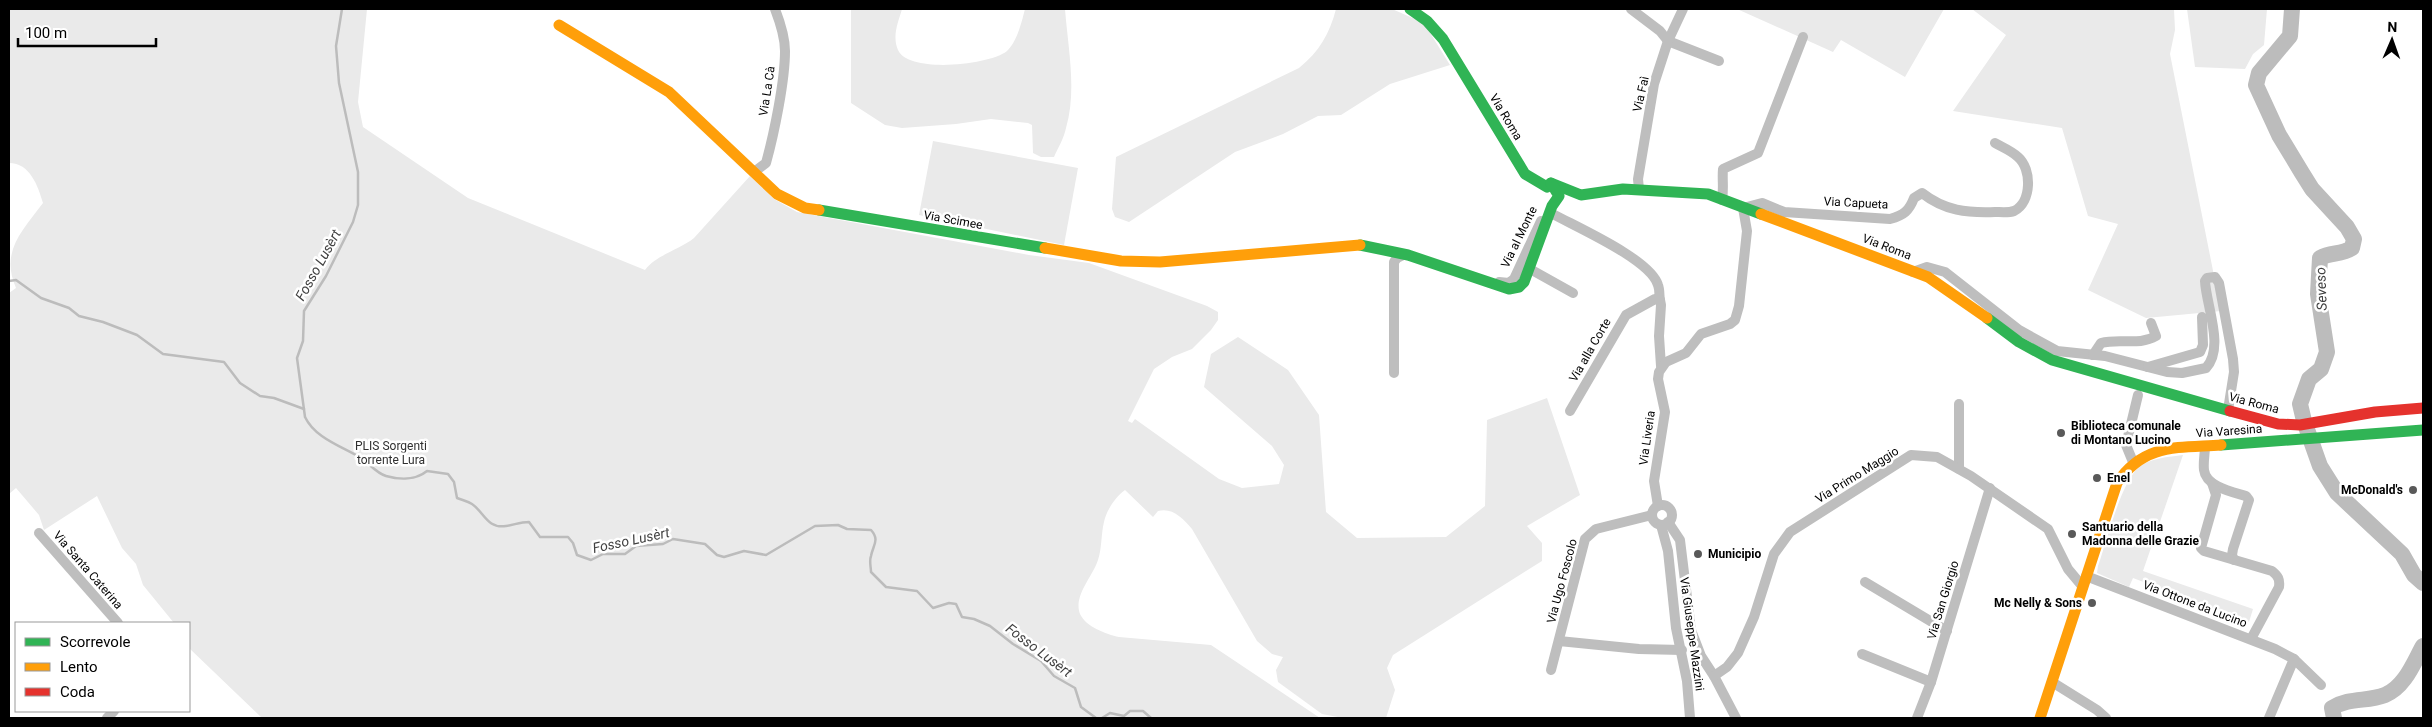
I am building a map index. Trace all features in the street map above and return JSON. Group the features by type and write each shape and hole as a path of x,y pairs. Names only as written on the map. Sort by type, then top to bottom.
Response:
{"street":[{"name":"Via La Cà","path":"754,172 766,163 784,67 785,50 782,31 775,9"},
{"name":"Via Roma","path":"1410,9 1426,21 1442,39 1525,174 1547,187 1551,183 1582,195 1639,189 1708,194 1913,272 1942,285 2019,342 2052,360 2278,424 2300,425 2375,412 2423,408"},
{"path":"1631,9 1660,31 1668,42 1719,61"},
{"name":"Via Faì","path":"1639,189 1638,178 1654,84 1668,42 1683,9"},
{"name":"Via Scimee","path":"559,25 669,92 777,194 805,208 1099,258 1160,262 1358,245 1403,255"},
{"path":"1722,200 1725,185 1722,179 1723,169 1758,153 1803,38"},
{"name":"Via Capueta","path":"1743,208 1762,203 1784,212 1890,218 1903,215 1910,208 1914,198 1922,193 1935,203 1966,213 2012,212 2021,205 2029,180 2019,157 1995,143"},
{"name":"Via al Monte","path":"1403,255 1485,280 1502,288 1524,282 1555,200 1559,196 1551,183"},
{"name":"Via al Monte","path":"1514,284 1546,211 1551,204 1551,183"},
{"path":"1662,366 1666,362 1686,353 1701,334 1730,324 1735,320 1739,306 1747,230 1743,208"},
{"path":"1551,213 1636,259 1654,278 1658,285 1660,300 1659,336 1662,366"},
{"path":"1394,373 1394,262 1403,255"},
{"path":"1913,272 1927,267 1945,272 2019,330 2044,346 2062,352 2093,355 2182,373 2206,368 2213,357 2214,342 2205,281 2206,278 2215,277 2219,283 2233,359 2234,372 2228,410"},
{"name":"Via al Monte","path":"1530,269 1573,293"},
{"name":"Via alla Corte","path":"1570,411 1626,315 1654,300 1660,300"},
{"path":"2148,367 2200,352 2203,345 2202,317"},
{"path":"2093,355 2101,342 2113,340 2146,342 2156,336 2150,323"},
{"name":"Via Liveria","path":"1655,510 1654,482 1665,412 1658,379 1662,366"},
{"path":"2133,462 2126,445 2138,395"},
{"path":"1960,404 1960,469"},
{"name":"Via Varesina","path":"2040,718 2117,483 2133,462 2143,455 2164,449 2423,430"},
{"path":"2205,446 2204,473 2212,483 2216,495 2201,548 2204,551 2272,571 2278,576 2280,582 2251,639"},
{"name":"Via Primo Maggio","path":"1714,676 1727,666 1738,653 1754,616 1774,554 1790,532 1911,455 1938,457 1990,488 2048,529 2068,570 2084,581"},
{"path":"2212,483 2246,496 2249,500 2233,549 2232,555 2234,560"},
{"name":"Via San Giorgio","path":"1917,718 1931,682 1990,488"},
{"path":"1665,524 1671,517 1670,510 1664,506 1655,510 1655,522 1665,524 1680,540 1691,630 1701,656 1736,718"},
{"name":"Via Ugo Foscolo","path":"1551,670 1585,539 1596,529 1655,510"},
{"name":"Via Giuseppe Mazzini","path":"1665,524 1676,628 1682,650 1690,718"},
{"name":"Via Santa Caterina","path":"39,533 117,622"},
{"name":"Via Ottone da Lucino","path":"2084,581 2251,639 2294,659 2321,685"},
{"path":"1865,582 1947,630"},
{"path":"1559,640 1639,649 1682,650"},
{"path":"1862,654 1931,682"},
{"path":"2269,718 2294,659"},
{"path":"2052,682 2097,710 2106,718"}],"green space":[{"name":"PLIS Sorgenti torrente Lura","path":"9,9 367,9 358,102 363,127 468,198 645,270 661,256 694,238 750,176 774,199 797,212 1029,255 1089,263 1207,306 1218,312 1218,320 1211,330 1192,349 1172,357 1154,369 1128,421 1132,423 1135,419 1219,479 1242,488 1279,484 1284,465 1272,446 1204,387 1211,354 1238,337 1288,370 1319,415 1326,512 1357,538 1446,537 1485,506 1487,420 1547,398 1580,495 1527,526 1542,543 1542,561 1393,655 1387,668 1395,690 1386,718 1343,718 1322,714 1278,682 1276,670 1283,657 1272,654 1257,641 1192,529 1181,517 1173,512 1158,511 1153,517 1125,490 1115,500 1105,518 1098,560 1079,600 1080,614 1083,619 1097,629 1119,637 1211,645 1320,718 262,718 190,649 190,622 173,622 143,585 136,564 122,548 97,496 44,530 39,515 16,488 9,494 9,293 16,288 12,275 12,253 21,233 43,203 36,183 28,171 16,164 9,163"},
{"path":"851,9 902,9 897,24 896,45 898,50 905,58 917,62 933,65 950,65 984,60 1007,51 1016,37 1025,9 1065,9 1071,69 1071,99 1065,132 1054,157 1041,157 1033,153 1032,125 1028,123 991,119 902,128 885,125 851,103"},
{"path":"1336,9 1392,9 1424,23 1450,65 1390,84 1341,115 1318,116 1283,134 1235,152 1129,222 1115,217 1112,209 1116,157 1299,68 1318,49 1330,26"},
{"path":"1737,9 1944,9 1905,77 1841,40 1833,52"},
{"path":"1972,9 2174,9 2175,30 2170,54 2221,311 2146,318 2088,290 2118,224 2088,216 2062,128 1953,111 2006,35"},
{"path":"2187,9 2267,9 2264,45 2253,54 2245,69 2195,67"},
{"path":"933,141 1078,168 1064,245 919,215"},
{"path":"2183,455 2143,571 2253,609 2249,622 2133,578 2129,587 2097,573 2115,514 2131,476 2138,468 2148,462 2159,458"}],"waterway":[{"name":"Fosso Lusèrt","path":"342,9 336,46 339,83 358,172 358,205 353,222 326,276 304,311 303,341 297,358 305,417 315,431 329,441 361,458 382,475 408,478 418,476 427,471 448,474 454,482 457,498 472,504 494,525 506,526 529,522 540,537 568,537 573,543 577,555 591,560 603,554 625,554 636,546 663,544 673,539 705,544 717,555 724,557 744,551 766,555 815,526 838,525 847,529 871,530 875,537 870,558 871,572 886,587 917,591 933,608 949,603 956,604 962,617 974,619 990,626 1013,644 1041,661 1054,676 1075,688 1081,707 1096,718"},
{"name":"Seveso","path":"2292,9 2290,36 2259,73 2256,85 2279,135 2312,189 2347,227 2354,239 2352,248 2320,258 2318,294 2327,352 2321,369 2309,379 2300,404 2320,466 2337,493 2402,554 2414,575 2423,583"},
{"path":"9,281 16,280 41,298 69,308 79,316 103,322 137,335 163,354 224,362 240,383 260,396 274,398 304,409"},
{"name":"Seveso","path":"2334,718 2332,708 2345,702 2378,697 2392,691 2408,674 2423,646"},
{"name":"Fosso Lusèrt","path":"1102,718 1110,713 1124,716 1130,711 1143,711 1151,718"}],"traffic: fast":[{"path":"1410,9 1427,21 1443,39 1525,174 1547,187 1551,183 1581,195 1623,189 1708,194 1761,214"},
{"path":"1360,245 1408,255 1509,289 1519,287 1524,282 1552,206 1559,196 1551,183"},
{"path":"819,210 1045,248"},
{"path":"1987,318 2019,342 2052,360 2230,411"},
{"path":"2221,445 2423,430"}],"traffic: slow":[{"path":"559,25 669,92 777,194 805,208 819,210"},
{"path":"1761,214 1928,277 1987,318"},
{"path":"1045,248 1121,261 1160,262 1360,245"},
{"path":"2040,718 2117,483 2127,470 2150,454 2176,448 2221,445"}],"traffic: jam":[{"path":"2230,411 2278,424 2300,425 2375,412 2423,408"}],"place":[{"name":"Biblioteca comunale di Montano Lucino","path":"2061,433"},
{"name":"Enel","path":"2097,478"},
{"name":"McDonald's","path":"2413,490"},
{"name":"Santuario della Madonna delle Grazie","path":"2072,534"},
{"name":"Municipio","path":"1698,554"},
{"name":"Mc Nelly & Sons","path":"2092,603"}]}
